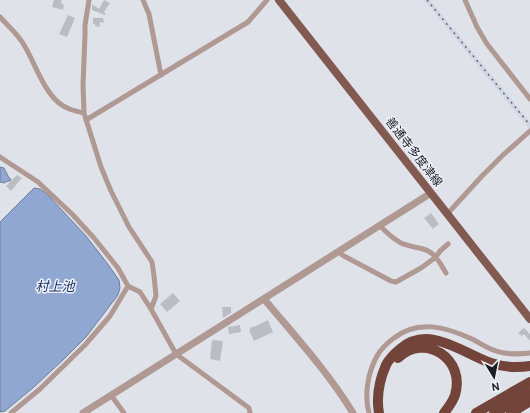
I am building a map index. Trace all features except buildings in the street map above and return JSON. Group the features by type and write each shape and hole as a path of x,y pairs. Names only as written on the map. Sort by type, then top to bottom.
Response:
{"highway":[{"path":"379,413 379,386 388,361 393,355 412,341 440,340 489,362 504,366 530,366"},
{"path":"385,413 383,400 384,387 393,364 407,351 415,348 423,348 443,354 453,365 456,373 457,385 455,396 444,413"},
{"path":"476,413 530,382"},
{"path":"494,413 530,393"},
{"path":"511,413 530,401"}],"main road":[{"name":"善通寺多度津線","path":"279,0 530,319"}],"street":[{"path":"89,0 84,25 84,113 101,167 111,191 129,227 152,262 156,296 150,309"},
{"path":"143,0 149,14 161,75"},
{"path":"86,120 248,22 267,0"},
{"path":"465,0 487,44 530,99"},
{"path":"0,17 24,43 45,86 53,97 60,104 72,110 84,113"},
{"path":"447,213 498,160 530,131"},
{"path":"0,156 38,182 72,214 94,238 113,262 128,286 140,292 176,354 248,408 250,413"},
{"path":"83,413 431,193"},
{"path":"379,226 400,243 427,250 432,253 446,273"},
{"path":"338,252 391,281 396,282 421,268 436,257 448,244"},
{"path":"11,413 40,389 85,345 110,316 128,286"},
{"path":"264,299 320,365 353,413"},
{"path":"369,413 367,400 369,380 379,352 399,334 407,330 431,326 448,329 473,339 496,351 507,354 530,353"},
{"path":"111,395 124,413"}],"shaded area":[{"path":"424,0 430,0 530,122 530,130"}],"water":[{"path":"0,167 4,168 11,179 10,181 4,183 0,182"},
{"name":"村上池","path":"34,188 40,189 47,194 86,236 119,280 120,288 118,295 86,337 34,387 5,411 0,412 0,222"}],"railway":[{"path":"427,0 530,125"}]}
